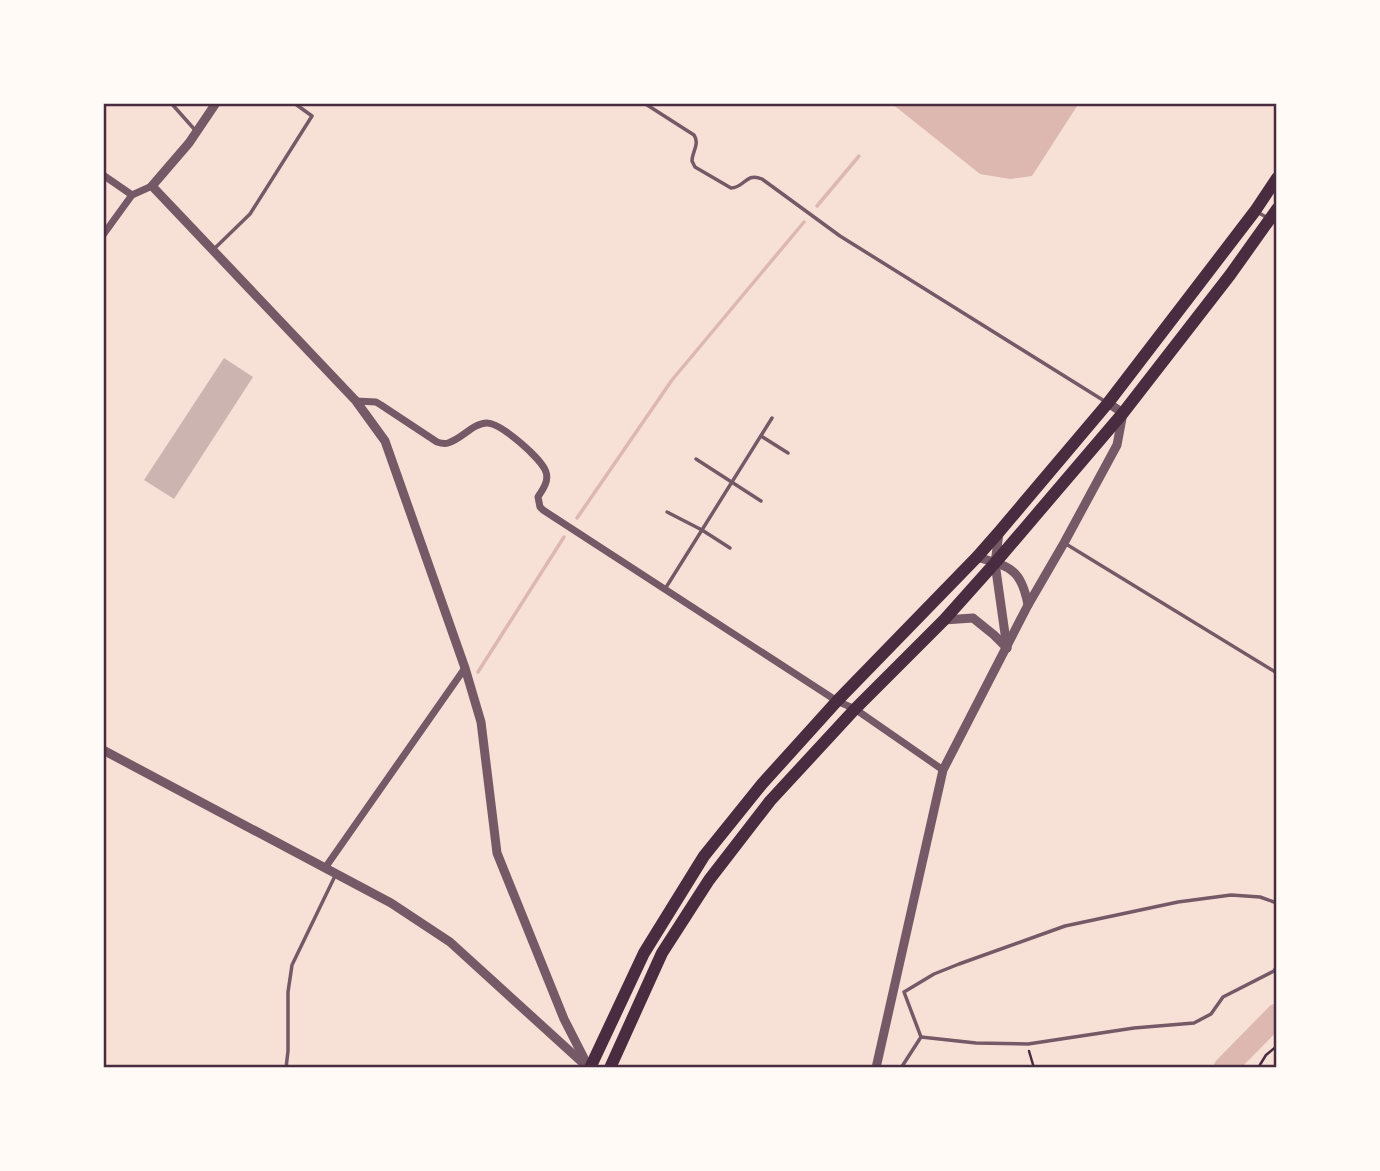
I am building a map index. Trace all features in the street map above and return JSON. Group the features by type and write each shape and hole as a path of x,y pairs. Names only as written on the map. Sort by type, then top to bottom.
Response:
{"main road":[{"path":"589,1068 645,953 705,856 762,784 837,701 977,557 1108,403 1255,211 1277,178"},
{"path":"610,1068 662,953 709,880 770,800 855,709 944,620 995,563 1123,413 1275,217"}],"street":[{"path":"103,235 132,195 152,186 189,143 216,103"},
{"path":"103,175 132,195"},
{"path":"152,186 356,401 385,441 465,668 481,722 497,853 564,1019 589,1068"},
{"path":"356,401 376,402 437,442 447,444 484,423 502,428 515,437 544,467 547,474 546,484 538,497 540,507 837,701 855,709 943,770"},
{"path":"876,1068 943,770 1028,605 1117,445 1123,413 1108,403"},
{"path":"999,532 995,563 1007,648"},
{"path":"977,557 1008,567 1019,577 1026,591 1028,605"},
{"path":"944,620 972,618 1007,648"},
{"path":"325,868 465,668"},
{"path":"103,750 391,902 450,942 589,1068"}],"lane":[{"path":"171,103 196,132"},
{"path":"213,250 250,214 313,116 293,103"},
{"path":"644,103 694,135 696,142 692,158 695,167 731,188 739,187 748,178 762,179 841,236 1108,403"},
{"path":"1255,211 1275,217"},
{"path":"665,589 772,418"},
{"path":"761,436 788,453"},
{"path":"696,459 761,501"},
{"path":"667,512 730,548"},
{"path":"1064,543 1277,673"},
{"path":"286,1068 288,992 292,965 335,874"},
{"path":"891,995 904,992 934,974 1065,926 1178,902 1231,895 1260,897 1277,903"},
{"path":"921,1037 976,1043 1028,1044 1134,1028 1194,1023 1210,1014 1223,997 1274,971 1277,966"},
{"path":"904,992 921,1037"},
{"path":"901,1068 921,1037"}],"path":[{"path":"1028,1044 1034,1068"},
{"path":"1258,1068 1266,1055 1277,1046"}],"shaded area":[{"path":"891,103 1079,103 1032,176 1010,179 980,174"}],"building":[{"path":"224,358 253,377 174,499 144,480"}],"waterway":[{"path":"817,206 859,156"},
{"path":"577,518 672,380 804,222"},
{"path":"478,672 564,537"},
{"path":"1225,1068 1277,1015"}]}
